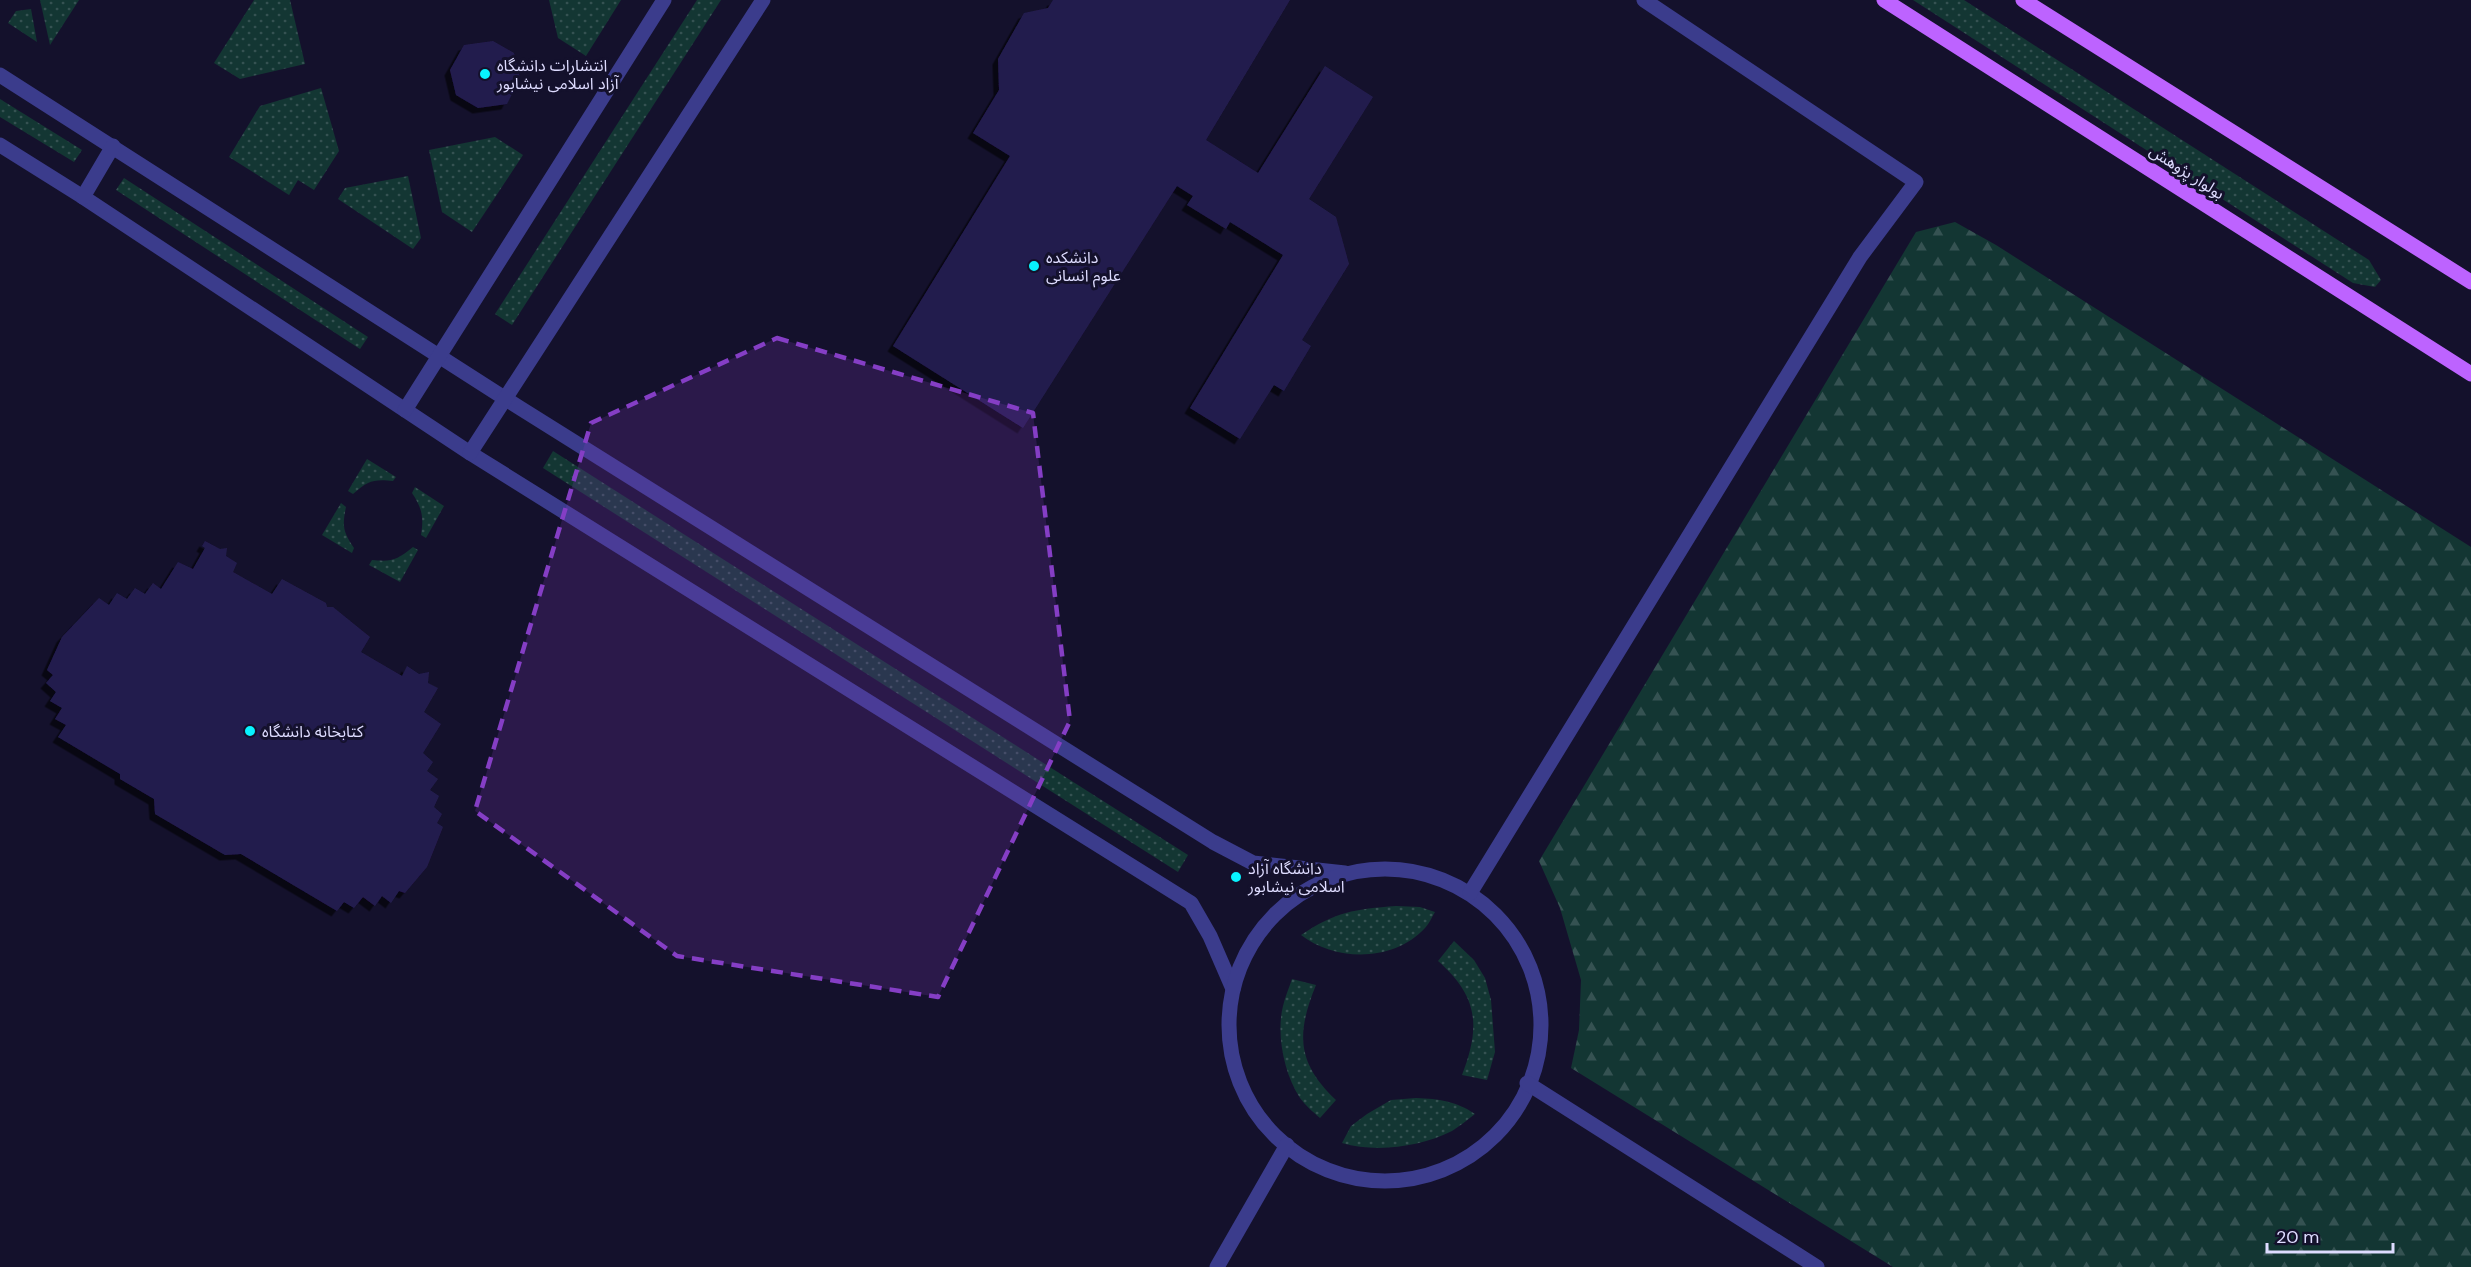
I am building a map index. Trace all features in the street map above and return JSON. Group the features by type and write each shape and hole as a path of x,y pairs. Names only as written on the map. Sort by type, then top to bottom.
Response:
{"main road":[{"name":"بولوار پژوهش","path":"1884,0 2471,374"},
{"path":"2023,0 2471,282"}],"lane":[{"path":"405,410 664,0"},
{"path":"470,453 763,0"},
{"path":"1470,893 1860,257 1916,182 1644,0"},
{"path":"0,75 439,357 1213,843 1253,862 1345,873 1381,868 1426,874 1470,893 1505,925 1524,954 1537,991 1540,1045 1521,1103 1498,1134 1456,1166 1415,1179 1370,1182 1320,1168 1272,1134 1242,1091 1229,1039 1233,988 1250,945 1270,919 1298,894 1345,873"},
{"path":"0,146 83,197 470,453 1191,903 1210,936 1233,988"},
{"path":"83,197 113,146"},
{"path":"1527,1083 1817,1267"},
{"path":"1217,1267 1287,1145"}],"highlighted area":[{"path":"777,338 1033,413 1070,721 938,997 677,956 475,811 591,423"}],"green space":[{"path":"40,0 79,0 50,45"},
{"path":"254,0 290,0 305,64 240,79 214,63"},
{"path":"549,0 621,0 586,56 558,38"},
{"path":"697,0 721,0 512,325 495,314"},
{"path":"1913,0 1964,0 2369,260 2381,280 2375,287 2353,283"},
{"path":"31,9 37,42 8,23 16,11"},
{"path":"321,88 339,151 314,190 298,180 289,195 229,157 260,106"},
{"path":"0,99 82,150 74,162 0,117"},
{"path":"495,137 523,155 472,232 442,212 429,150"},
{"path":"408,176 421,238 413,249 338,199 345,188"},
{"path":"124,178 368,337 360,349 116,190"},
{"path":"1955,222 1996,245 2471,547 2471,1267 1893,1267 1571,1068 1579,1030 1581,980 1560,908 1539,861 1916,232"},
{"path":"553,451 1188,855 1178,872 543,468"},
{"path":"367,459 396,477 393,481 371,482 353,494 348,491"},
{"path":"415,487 444,506 426,538 421,535 421,513 412,493"},
{"path":"341,503 346,507 344,529 354,548 352,553 322,535"},
{"path":"413,547 418,550 400,582 369,565 372,560 394,559"},
{"path":"1396,906 1420,907 1435,912 1426,926 1412,939 1381,952 1347,954 1315,944 1301,935 1324,921 1346,913"},
{"path":"1454,941 1474,960 1485,978 1491,1000 1495,1052 1487,1080 1462,1075 1472,1041 1472,1013 1461,987 1438,961"},
{"path":"1292,979 1316,985 1305,1018 1304,1047 1307,1060 1314,1073 1336,1100 1320,1118 1304,1103 1294,1088 1283,1054 1281,1017"},
{"path":"1416,1098 1447,1102 1461,1106 1475,1114 1452,1131 1426,1141 1383,1148 1342,1143 1351,1126 1367,1114 1391,1100"}],"building":[{"name":"دانشکده علوم انسانی","path":"1053,0 1290,0 1206,140 1258,173 1325,66 1373,97 1309,199 1336,217 1349,264 1302,340 1311,346 1284,391 1274,385 1240,439 1190,408 1283,255 1230,222 1226,229 1187,205 1193,196 1177,186 1023,428 893,346 1010,156 973,133 999,90 998,59 1024,13 1048,8"},
{"name":"انتشارات دانشگاه آزاد اسلامی نیشابور","path":"493,41 514,53 520,78 507,104 478,108 456,95 450,70 464,45"},
{"name":"کتابخانه دانشگاه","path":"205,541 220,549 227,548 226,556 237,563 233,572 272,594 282,579 326,603 327,607 333,607 370,637 361,652 402,676 407,666 419,674 429,672 428,683 438,688 424,712 441,724 423,753 433,762 427,771 438,779 430,790 439,796 434,807 442,814 437,823 443,827 427,867 405,893 399,891 391,903 382,896 375,906 363,897 354,908 344,902 337,911 241,854 225,855 155,814 154,799 120,779 120,774 58,737 66,725 55,719 62,708 50,701 56,692 46,683 53,675 47,670 62,637 99,598 109,605 117,593 127,599 135,588 145,594 153,583 161,589 178,562 193,569 205,548 202,546"}],"place":[{"name":"انتشارات دانشگاه آزاد اسلامی نیشابور","path":"485,74"},
{"name":"دانشکده علوم انسانی","path":"1034,266"},
{"name":"کتابخانه دانشگاه","path":"250,731"},
{"name":"دانشگاه آزاد اسلامی نیشابور","path":"1236,877"}]}
